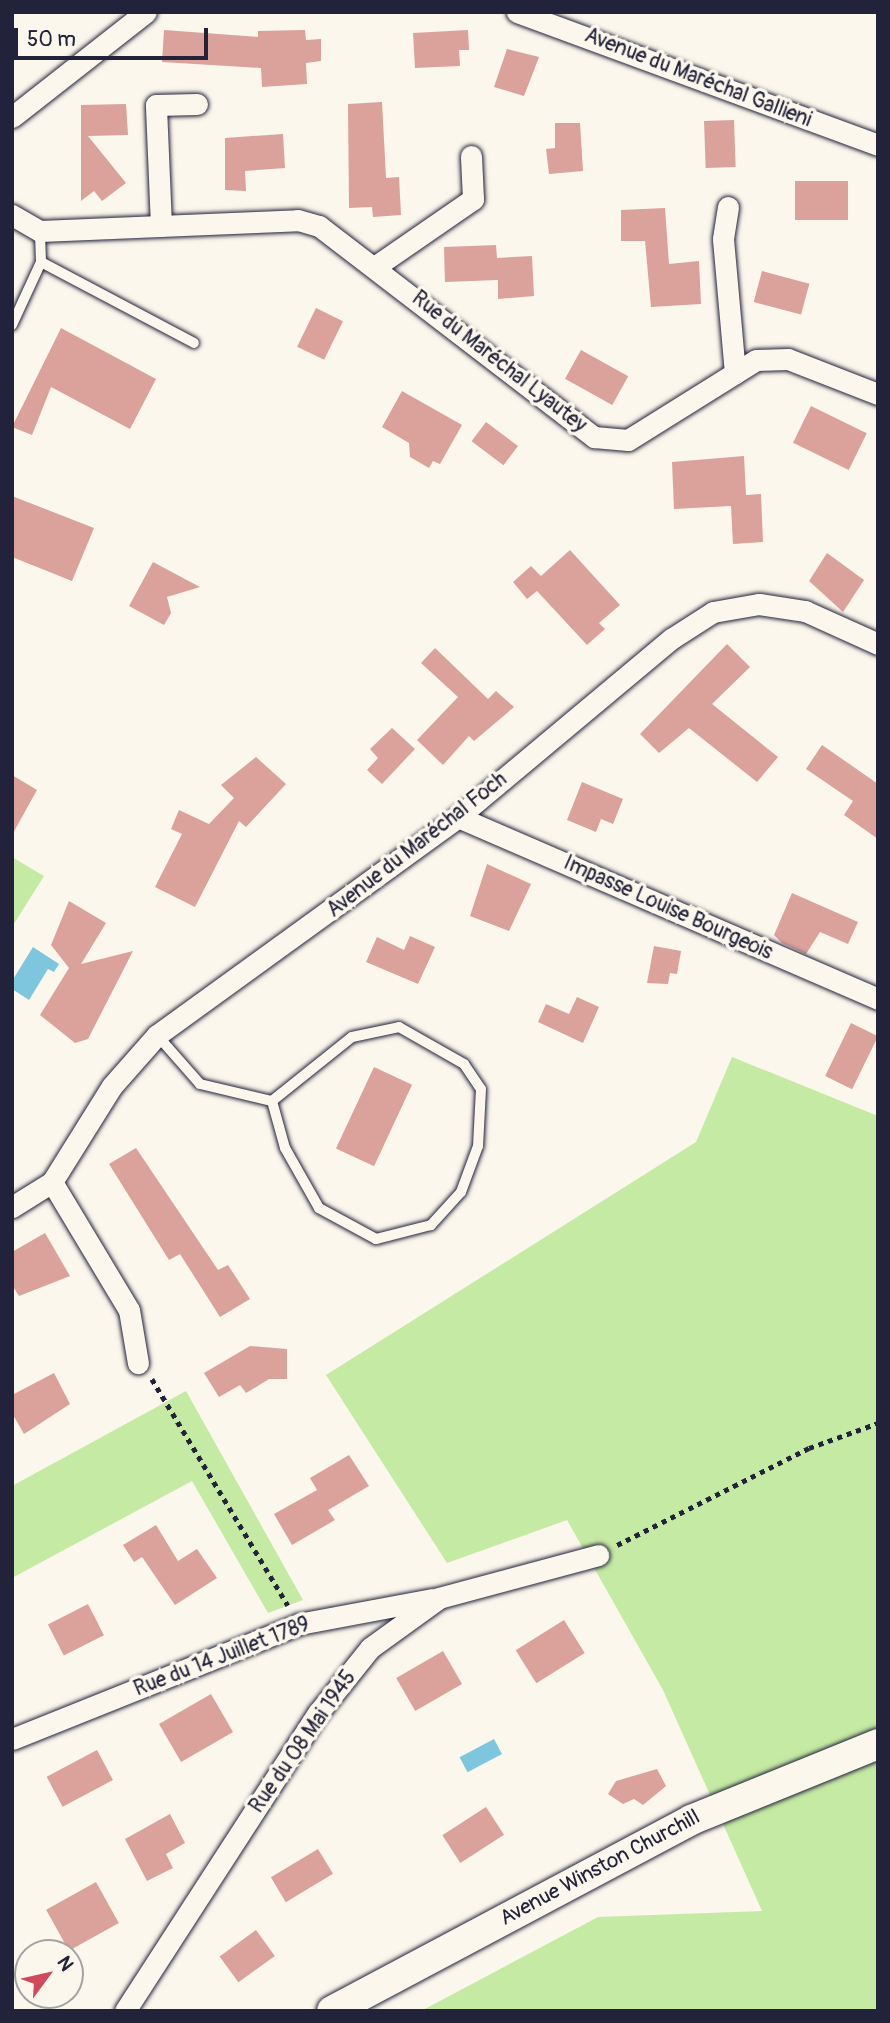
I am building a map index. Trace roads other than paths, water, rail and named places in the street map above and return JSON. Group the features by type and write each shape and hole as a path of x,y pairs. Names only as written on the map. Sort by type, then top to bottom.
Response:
{"main road":[{"name":"Avenue Winston Churchill","path":"331,2011 691,1819 878,1744"}],"street":[{"path":"12,117 146,12"},
{"name":"Avenue du Maréchal Gallieni","path":"517,12 878,145"},
{"path":"161,226 156,105 197,104"},
{"path":"376,266 473,199 471,156"},
{"path":"729,207 723,239 735,373"},
{"path":"12,215 40,231"},
{"name":"Rue du Maréchal Lyautey","path":"40,231 298,220 339,235 594,437 628,440 756,360 788,359 878,394"},
{"name":"Avenue du Maréchal Foch","path":"12,1207 52,1182 112,1086 157,1035 458,817 671,639 713,612 759,604 805,611 878,644"},
{"name":"Impasse Louise Bourgeois","path":"458,817 878,999"},
{"path":"52,1182 129,1310 138,1363"},
{"name":"Rue du 08 Mai 1945","path":"125,2011 318,1713 370,1648 439,1598 598,1555"},
{"name":"Rue du 14 Juillet 1789","path":"12,1739 299,1624 439,1598"}],"lane":[{"path":"12,326 41,262 40,231"},
{"path":"41,262 194,343"},
{"path":"399,1027 470,1072 481,1089 478,1146 461,1192 431,1225 376,1239 319,1208 285,1148 272,1101 352,1037 399,1027"},
{"path":"157,1035 200,1084 272,1101"}],"water":[{"path":"33,947 59,964 54,972 48,969 29,1000 12,989 12,981"},
{"path":"494,1739 502,1754 468,1772 460,1757"}]}
